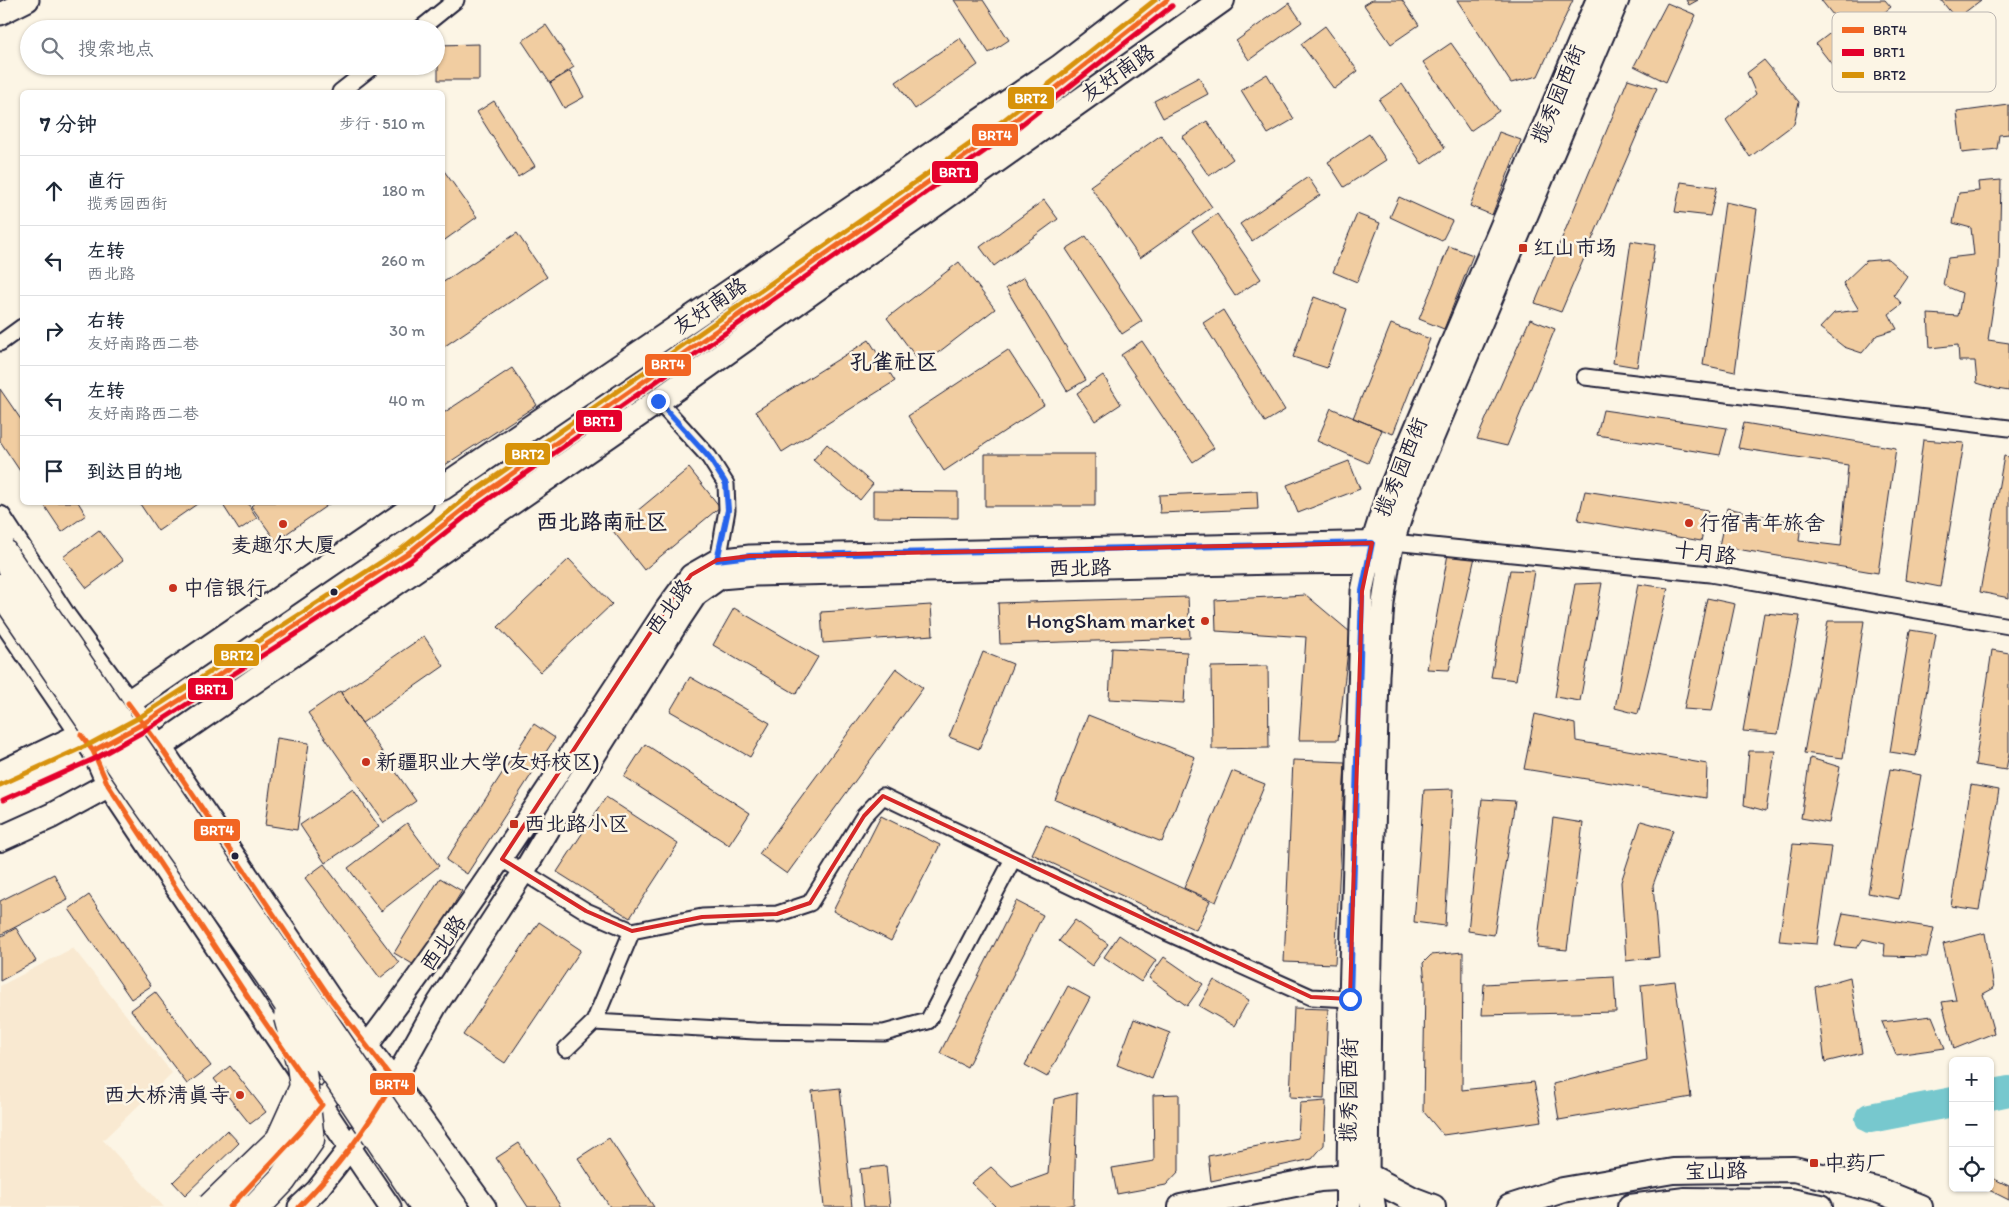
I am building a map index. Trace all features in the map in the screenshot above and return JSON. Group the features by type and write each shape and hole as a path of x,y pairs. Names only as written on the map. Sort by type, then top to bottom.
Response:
{"highway":[{"path":"0,549 389,1117 454,1207"},
{"path":"0,588 142,796 269,975 425,1207"},
{"path":"256,1207 282,1180 310,1140 319,1095 301,1065 292,1027 269,975"},
{"path":"211,1207 280,1140 319,1095"}],"main road":[{"path":"0,14 28,0"},
{"name":"友好南路","path":"445,486 1060,67 1147,0"},
{"name":"友好南路","path":"0,839 50,816 114,782 160,746 658,401 1222,0"},
{"name":"揽秀园西街","path":"1358,1176 1350,999 1362,591 1369,552 1387,495 1597,0"},
{"name":"揽秀园西街","path":"1358,1176 1370,998 1378,675 1383,603 1391,552 1406,501 1618,0"},
{"path":"0,774 81,735 417,505"},
{"path":"0,517 66,618 160,746 333,1002 361,1054 485,1207"},
{"name":"西北路","path":"300,1207 317,1190 355,1140 389,1090 436,1006 523,873 696,594 720,578 1369,552"},
{"name":"西北路","path":"230,1207 300,1132 319,1095 361,1054 408,992 502,859 691,575 717,560 750,556 1391,552"},
{"path":"0,615 114,782 259,1014 319,1095 412,1207"},
{"path":"389,1090 459,1207"},
{"path":"355,1140 390,1207"},
{"name":"宝山路","path":"1510,1207 1563,1190 1673,1172 1794,1169 1880,1191 1920,1207"},
{"path":"1348,1207 1358,1176"},
{"path":"1358,1176 1373,1207"},
{"path":"1181,1207 1282,1185 1358,1176 1433,1207"},
{"name":"宝山路","path":"1631,1207 1685,1200 1791,1201 1820,1207"}],"street":[{"path":"431,20 456,0"},
{"path":"343,90 362,75"},
{"path":"0,343 20,328"},
{"path":"1585,377 2009,428"},
{"path":"658,401 709,457 726,484 728,510 709,586"},
{"name":"十月路","path":"1391,552 1710,574 2009,626"},
{"path":"502,859 586,911 632,931 702,917 777,914 810,903 864,816 883,796 1166,932 1311,997 1350,999"},
{"path":"594,1022 755,1031 884,1033 928,1022 1013,859"},
{"path":"566,1049 594,1022 632,931"}],"highlighted area":[{"path":"1372,543 1362,591 1350,999 1311,997 883,796 864,816 810,903 777,914 702,917 632,931 586,911 502,859 666,609 691,575 717,560 750,556"}],"shaded area":[{"path":"73,948 172,1073 103,1140 164,1207 0,1207 0,986"}],"building":[{"path":"954,0 983,0 1009,40 989,53"},
{"path":"1372,0 1402,0 1419,25 1391,44 1364,5"},
{"path":"1457,0 1573,0 1538,76 1511,83"},
{"path":"1686,0 1698,0 1689,5"},
{"path":"1821,0 1885,0 1891,7 1885,12 1832,12 1832,14"},
{"path":"1941,0 1981,0 1965,12 1950,12"},
{"path":"1289,3 1302,22 1249,60 1236,41"},
{"path":"1667,3 1696,15 1666,82 1634,66"},
{"path":"546,25 574,67 550,83 522,41"},
{"path":"1325,26 1358,71 1334,89 1301,44"},
{"path":"1832,32 1832,65 1816,44"},
{"path":"960,38 978,65 915,109 896,82"},
{"path":"1451,43 1499,111 1470,131 1423,62"},
{"path":"479,44 479,80 438,80 438,75 445,75 445,45"},
{"path":"1764,60 1799,102 1794,124 1750,157 1726,120 1756,94 1747,73"},
{"path":"570,71 584,97 564,108 550,83"},
{"path":"1267,74 1294,119 1268,134 1241,90"},
{"path":"1199,77 1208,94 1163,118 1154,101"},
{"path":"1628,79 1657,88 1561,312 1535,303"},
{"path":"1402,84 1445,148 1422,164 1379,100"},
{"path":"494,101 535,166 518,177 477,112"},
{"path":"2009,105 2009,134 1999,135 1997,149 1962,153 1957,112"},
{"path":"1207,121 1233,159 1209,176 1182,137"},
{"path":"1499,132 1521,140 1492,215 1470,206"},
{"path":"1369,134 1386,160 1344,187 1328,162"},
{"path":"1161,135 1212,207 1140,258 1090,186"},
{"path":"445,172 477,217 445,240"},
{"path":"1308,177 1320,195 1252,241 1240,224"},
{"path":"2001,180 1999,268 1988,340 2009,343 2009,391 1977,383 1975,361 1959,361 1958,345 1930,348 1928,314 1958,316 1962,293 1943,285 1948,258 1974,255 1971,228 1953,223 1959,193 1979,191 1978,182"},
{"path":"1681,182 1717,187 1710,216 1675,212"},
{"path":"1399,197 1452,221 1442,241 1390,217"},
{"path":"1044,200 1058,219 994,266 980,247"},
{"path":"1725,202 1757,209 1735,372 1703,365"},
{"path":"1217,214 1261,279 1235,296 1192,231"},
{"path":"1357,214 1380,223 1357,282 1333,272"},
{"path":"517,233 547,277 445,346 445,281"},
{"path":"1086,236 1142,321 1122,334 1066,249"},
{"path":"1631,241 1655,245 1637,367 1613,363"},
{"path":"1449,246 1473,255 1444,329 1419,319"},
{"path":"1888,259 1907,276 1894,295 1902,304 1889,314 1897,329 1877,335 1862,353 1844,347 1820,328 1834,313 1859,310 1843,283 1866,261"},
{"path":"959,262 995,309 922,365 887,318"},
{"path":"1024,277 1086,380 1067,391 1006,288"},
{"path":"1314,297 1347,309 1327,368 1293,357"},
{"path":"1223,310 1285,410 1265,422 1203,323"},
{"path":"1530,319 1555,329 1507,446 1477,439"},
{"path":"1391,324 1430,339 1393,434 1353,418"},
{"path":"869,340 895,381 782,452 756,411"},
{"path":"1142,341 1214,448 1193,462 1121,355"},
{"path":"1008,350 1044,405 944,471 908,416"},
{"path":"512,368 537,405 445,465 445,412"},
{"path":"1103,375 1121,404 1095,421 1077,393"},
{"path":"0,389 20,418 20,471 0,441"},
{"path":"1331,408 1382,430 1368,463 1317,441"},
{"path":"1603,410 1727,428 1720,455 1597,435"},
{"path":"1744,423 1896,448 1878,573 1719,546 1727,508 1801,524 1799,541 1841,546 1848,465 1738,448"},
{"path":"1923,440 1964,443 1940,587 1905,580"},
{"path":"827,444 873,484 860,500 813,460"},
{"path":"985,454 1095,454 1095,506 985,506"},
{"path":"2004,456 2009,457 2009,598 1980,592"},
{"path":"1349,461 1360,489 1298,513 1287,485"},
{"path":"689,468 720,507 644,570 613,531"},
{"path":"873,491 958,492 958,518 873,517"},
{"path":"1257,491 1258,509 1160,513 1159,495"},
{"path":"1585,491 1708,510 1701,541 1578,520"},
{"path":"44,505 80,505 86,515 62,532"},
{"path":"141,505 196,505 158,531"},
{"path":"223,505 249,505 257,518 239,530"},
{"name":"麦趣尔大厦","path":"252,505 328,505 276,541 251,506"},
{"path":"99,530 123,561 87,588 63,557"},
{"path":"1448,554 1475,557 1449,670 1427,669"},
{"path":"569,559 612,604 540,672 498,627"},
{"path":"1510,570 1534,571 1516,680 1491,677"},
{"path":"1602,583 1580,701 1555,697 1575,584"},
{"path":"1638,584 1668,588 1638,714 1615,708"},
{"path":"1306,595 1350,632 1338,740 1299,740 1306,637 1216,631 1215,600"},
{"path":"1188,597 1190,638 1000,644 998,603"},
{"path":"1707,598 1735,604 1712,711 1684,709"},
{"path":"931,605 933,635 823,643 821,612"},
{"path":"734,608 818,657 796,694 713,645"},
{"path":"1764,613 1800,616 1778,734 1743,731"},
{"path":"1828,621 1864,621 1843,758 1804,753"},
{"path":"1910,630 1936,634 1916,756 1890,752"},
{"path":"424,636 444,666 362,723 341,693"},
{"path":"1112,648 1187,652 1184,703 1109,699"},
{"path":"1992,650 2009,653 2009,753 2006,770 1975,765"},
{"path":"983,652 1013,664 979,749 949,737"},
{"path":"1268,666 1269,748 1212,749 1211,667"},
{"path":"896,668 923,688 787,874 759,854"},
{"path":"690,677 770,723 750,757 670,711"},
{"name":"新疆职业大学(友好校区)","path":"340,691 416,801 384,823 308,713"},
{"path":"1535,714 1575,724 1576,741 1707,764 1706,798 1524,769"},
{"path":"1088,715 1195,757 1162,842 1055,800"},
{"path":"534,724 555,738 467,874 446,860"},
{"path":"277,738 309,743 297,830 265,825"},
{"path":"645,744 750,813 729,845 624,777"},
{"path":"1749,751 1775,751 1766,811 1744,805"},
{"path":"1810,758 1840,767 1829,823 1801,818"},
{"path":"1293,760 1345,762 1335,964 1284,962"},
{"path":"1890,769 1921,775 1899,899 1868,893"},
{"path":"1232,771 1265,784 1216,902 1184,888"},
{"path":"1971,785 1999,790 1979,910 1951,906"},
{"path":"353,789 379,827 325,863 300,825"},
{"path":"1453,789 1445,926 1414,922 1424,790"},
{"path":"606,797 678,844 630,918 557,872"},
{"path":"1482,799 1515,801 1494,935 1468,931"},
{"path":"881,816 940,845 891,941 833,911"},
{"path":"1553,818 1583,823 1567,950 1537,947"},
{"path":"1641,821 1673,830 1653,885 1659,957 1626,961 1621,882"},
{"path":"407,823 439,866 381,911 348,868"},
{"path":"1046,825 1210,901 1196,930 1032,854"},
{"path":"1793,844 1831,847 1817,944 1779,941"},
{"path":"324,864 399,963 380,978 305,878"},
{"path":"54,874 68,900 0,935 0,901"},
{"path":"440,878 462,891 416,966 394,953"},
{"path":"89,895 151,986 131,999 69,909"},
{"path":"1016,901 1043,915 967,1067 940,1053"},
{"path":"1843,913 1934,928 1927,957 1884,956 1885,944 1863,939 1857,948 1835,946"},
{"path":"1075,920 1108,944 1092,966 1059,941"},
{"path":"539,922 581,950 505,1063 463,1035"},
{"path":"16,928 36,961 0,981 0,937"},
{"path":"1985,933 1994,988 1983,994 1994,1033 1954,1049 1942,1002 1956,1000 1943,944"},
{"path":"1119,935 1156,960 1141,982 1104,957"},
{"path":"1463,952 1462,1090 1534,1082 1542,1121 1443,1135 1423,1111 1425,983 1423,963 1431,955"},
{"path":"1164,957 1203,984 1187,1006 1149,978"},
{"path":"1614,977 1616,1012 1482,1015 1484,984"},
{"path":"1850,977 1862,1053 1825,1062 1815,987"},
{"path":"1214,980 1249,1000 1234,1026 1199,1006"},
{"path":"1675,981 1691,1097 1559,1120 1553,1084 1647,1060 1641,985"},
{"path":"1068,986 1090,998 1047,1077 1025,1065"},
{"path":"155,992 211,1066 187,1084 131,1010"},
{"path":"1294,1008 1328,1009 1324,1099 1290,1097"},
{"path":"1932,1016 1945,1048 1896,1055 1882,1022"},
{"path":"1134,1019 1170,1033 1152,1079 1117,1065"},
{"name":"西大桥清真寺","path":"230,1066 266,1112 250,1124 214,1079"},
{"path":"840,1088 852,1207 824,1207 812,1091"},
{"path":"1077,1093 1074,1204 1062,1207 996,1207 971,1183 991,1167 1012,1187 1048,1174 1054,1099"},
{"path":"1179,1094 1179,1171 1166,1185 1117,1194 1112,1168 1154,1161 1153,1095"},
{"path":"1326,1101 1324,1145 1312,1159 1211,1181 1208,1156 1298,1138 1300,1103"},
{"path":"227,1130 239,1143 185,1195 173,1182"},
{"path":"609,1138 654,1207 610,1207 578,1158"},
{"path":"519,1143 561,1207 528,1207 496,1158"},
{"path":"886,1166 890,1207 864,1207 860,1169"},
{"path":"1994,1179 2009,1186 2009,1200 1993,1192"}],"waterway":[{"path":"1994,1094 2009,1091"},
{"path":"1870,1118 1949,1103"}],"transit line":[{"name":"BRT2","path":"0,785 90,744 140,717 403,548 472,493 1004,120 1155,0"},
{"name":"BRT4","path":"93,751 144,723 407,554 476,499 1008,126 1167,0"},
{"name":"BRT1","path":"3,800 96,758 148,729 411,560 480,505 1012,132 1172,6"},
{"name":"BRT4","path":"128,703 160,746 333,1002 394,1081 374,1115 351,1147 299,1207"},
{"name":"BRT4","path":"81,735 93,751 108,785 259,1014 322,1105 300,1132 230,1207"}],"place":[{"name":"红山市场","path":"1523,248"},
{"name":"行宿青年旅舍","path":"1689,523"},
{"name":"麦趣尔大厦","path":"283,524"},
{"name":"中信银行","path":"173,588"},
{"name":"HongSham market","path":"1205,621"},
{"name":"新疆职业大学(友好校区)","path":"366,762"},
{"name":"西北路小区","path":"514,824"},
{"name":"西大桥清真寺","path":"240,1095"},
{"name":"中药厂","path":"1814,1163"}],"district":[{"name":"孔雀社区","path":"894,361"},
{"name":"西北路南社区","path":"602,521"}],"route":[{"path":"658,401 709,457 726,484 728,510 717,560 750,556 1372,543 1362,591 1350,999"}]}
